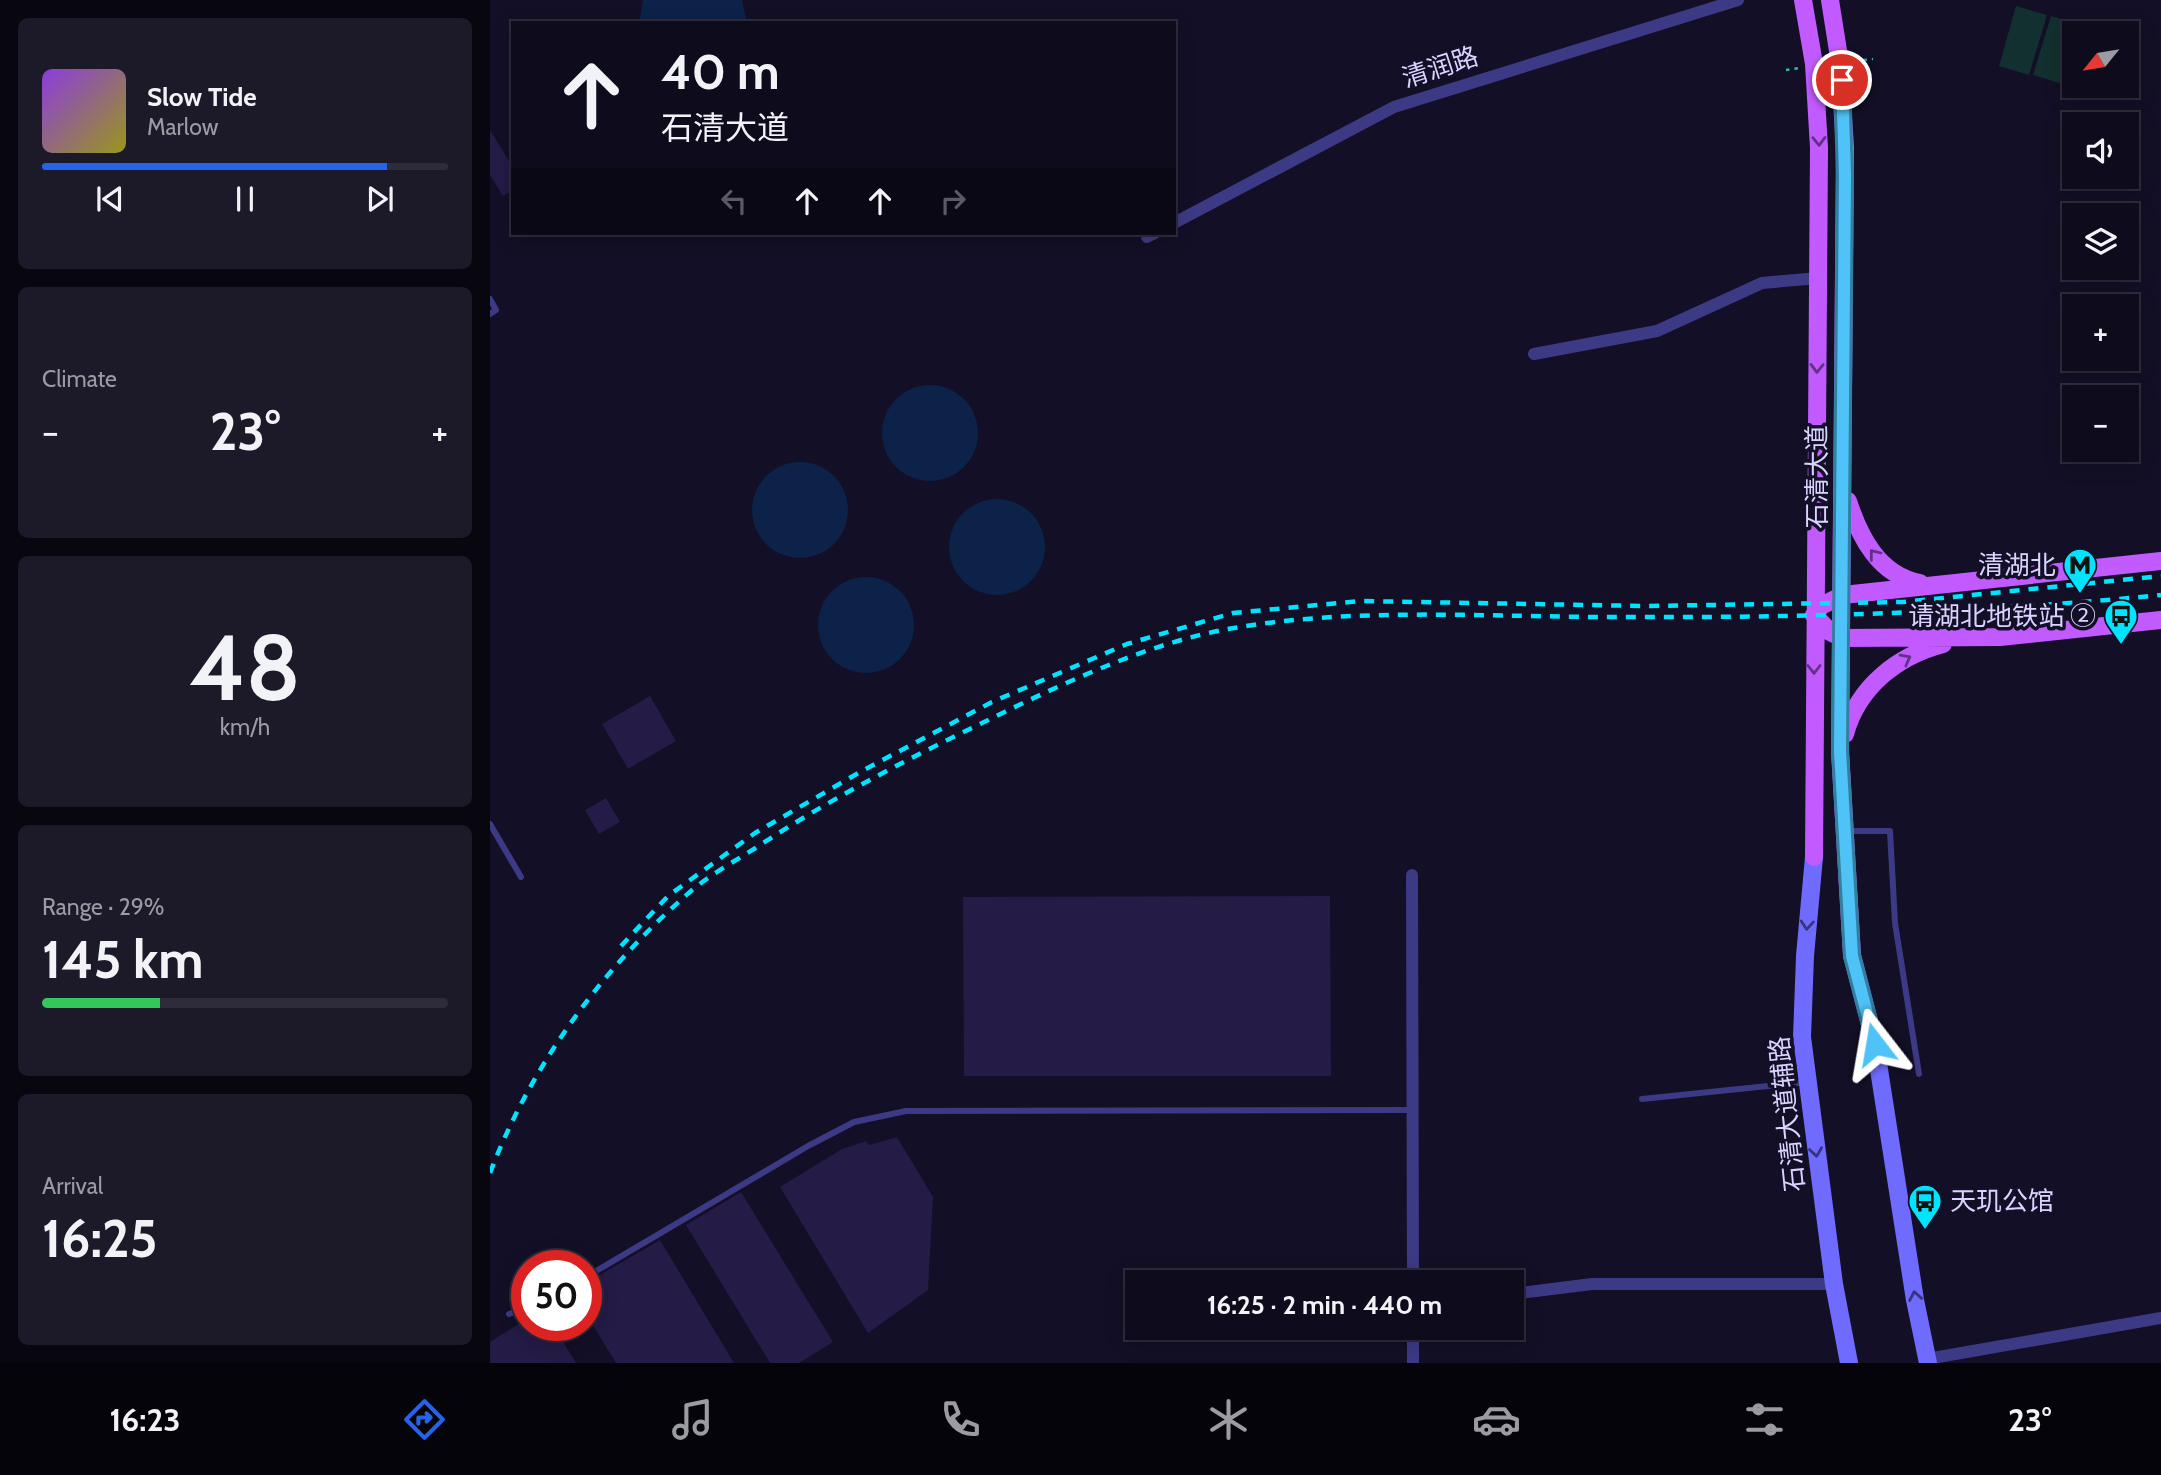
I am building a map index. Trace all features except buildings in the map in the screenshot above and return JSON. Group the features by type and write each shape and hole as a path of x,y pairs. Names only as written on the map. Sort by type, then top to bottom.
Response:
{"main road":[{"name":"石清大道","path":"1803,0 1818,108 1814,857"},
{"name":"石清大道","path":"1830,0 1844,104 1844,477 1840,751 1852,956 1875,1044 1915,1300 1928,1361"},
{"path":"1844,477 1856,524 1880,563 1903,578 1932,586"},
{"path":"2161,561 1843,595 1821,606 1814,615 1820,623 1842,638 1963,639 2161,620"},
{"path":"1840,751 1847,724 1862,698 1881,674 1903,659 1928,648 1963,639"},
{"name":"石清大道辅路","path":"1814,857 1805,956 1802,1037 1834,1284 1849,1363"}],"street":[{"name":"清润路","path":"1176,222 1394,107 1738,0"},
{"path":"1534,354 1657,331 1762,283 1818,278"},
{"path":"1412,875 1413,1270"},
{"path":"1524,1292 1592,1284 1834,1284"},
{"path":"1928,1361 2161,1318"},
{"path":"1413,1340 1413,1363"}],"lane":[{"path":"490,299 496,310 490,314"},
{"path":"490,824 521,877"},
{"path":"1845,831 1889,831 1895,923 1919,1074"},
{"path":"1642,1099 1807,1082"},
{"path":"602,1268 808,1146 854,1122 906,1111 1413,1110"}],"green space":[{"path":"2016,6 2047,15 2029,75 1999,66"},
{"path":"2051,16 2068,21 2062,21 2062,84 2033,75"}],"water":[{"path":"643,0 742,0 747,21 639,21"},
{"path":"930,385 948,389 964,399 974,415 978,433 974,451 964,467 948,477 930,481 912,477 896,467 886,451 882,433 886,415 896,399 912,389"},
{"path":"800,462 818,466 834,476 844,492 848,510 844,528 834,544 818,554 800,558 782,554 766,544 756,528 752,510 756,492 766,476 782,466"},
{"path":"997,499 1015,503 1031,513 1041,529 1045,547 1041,565 1031,581 1015,591 997,595 979,591 963,581 953,565 949,547 953,529 963,513 979,503"},
{"path":"866,577 884,581 900,591 910,607 914,625 910,643 900,659 884,669 866,673 848,669 832,659 822,643 818,625 822,607 832,591 848,581"}],"railway":[{"path":"621,946 668,896 755,833 860,772 992,702 1127,644 1233,613 1361,601 1646,606 1903,602 2161,576"},
{"path":"490,1173 526,1094 573,1020 628,952 698,885 808,815 892,768 1038,696 1136,655 1234,628 1327,617 1750,617 1955,610 2161,595"}],"place":[{"name":"清湖北","path":"2080,595"},
{"name":"请湖北地铁站 ②","path":"2121,646"},
{"name":"天玑公馆","path":"1925,1231"}],"route":[{"path":"1842,80 1845,175 1840,751 1852,956 1875,1044"}]}
